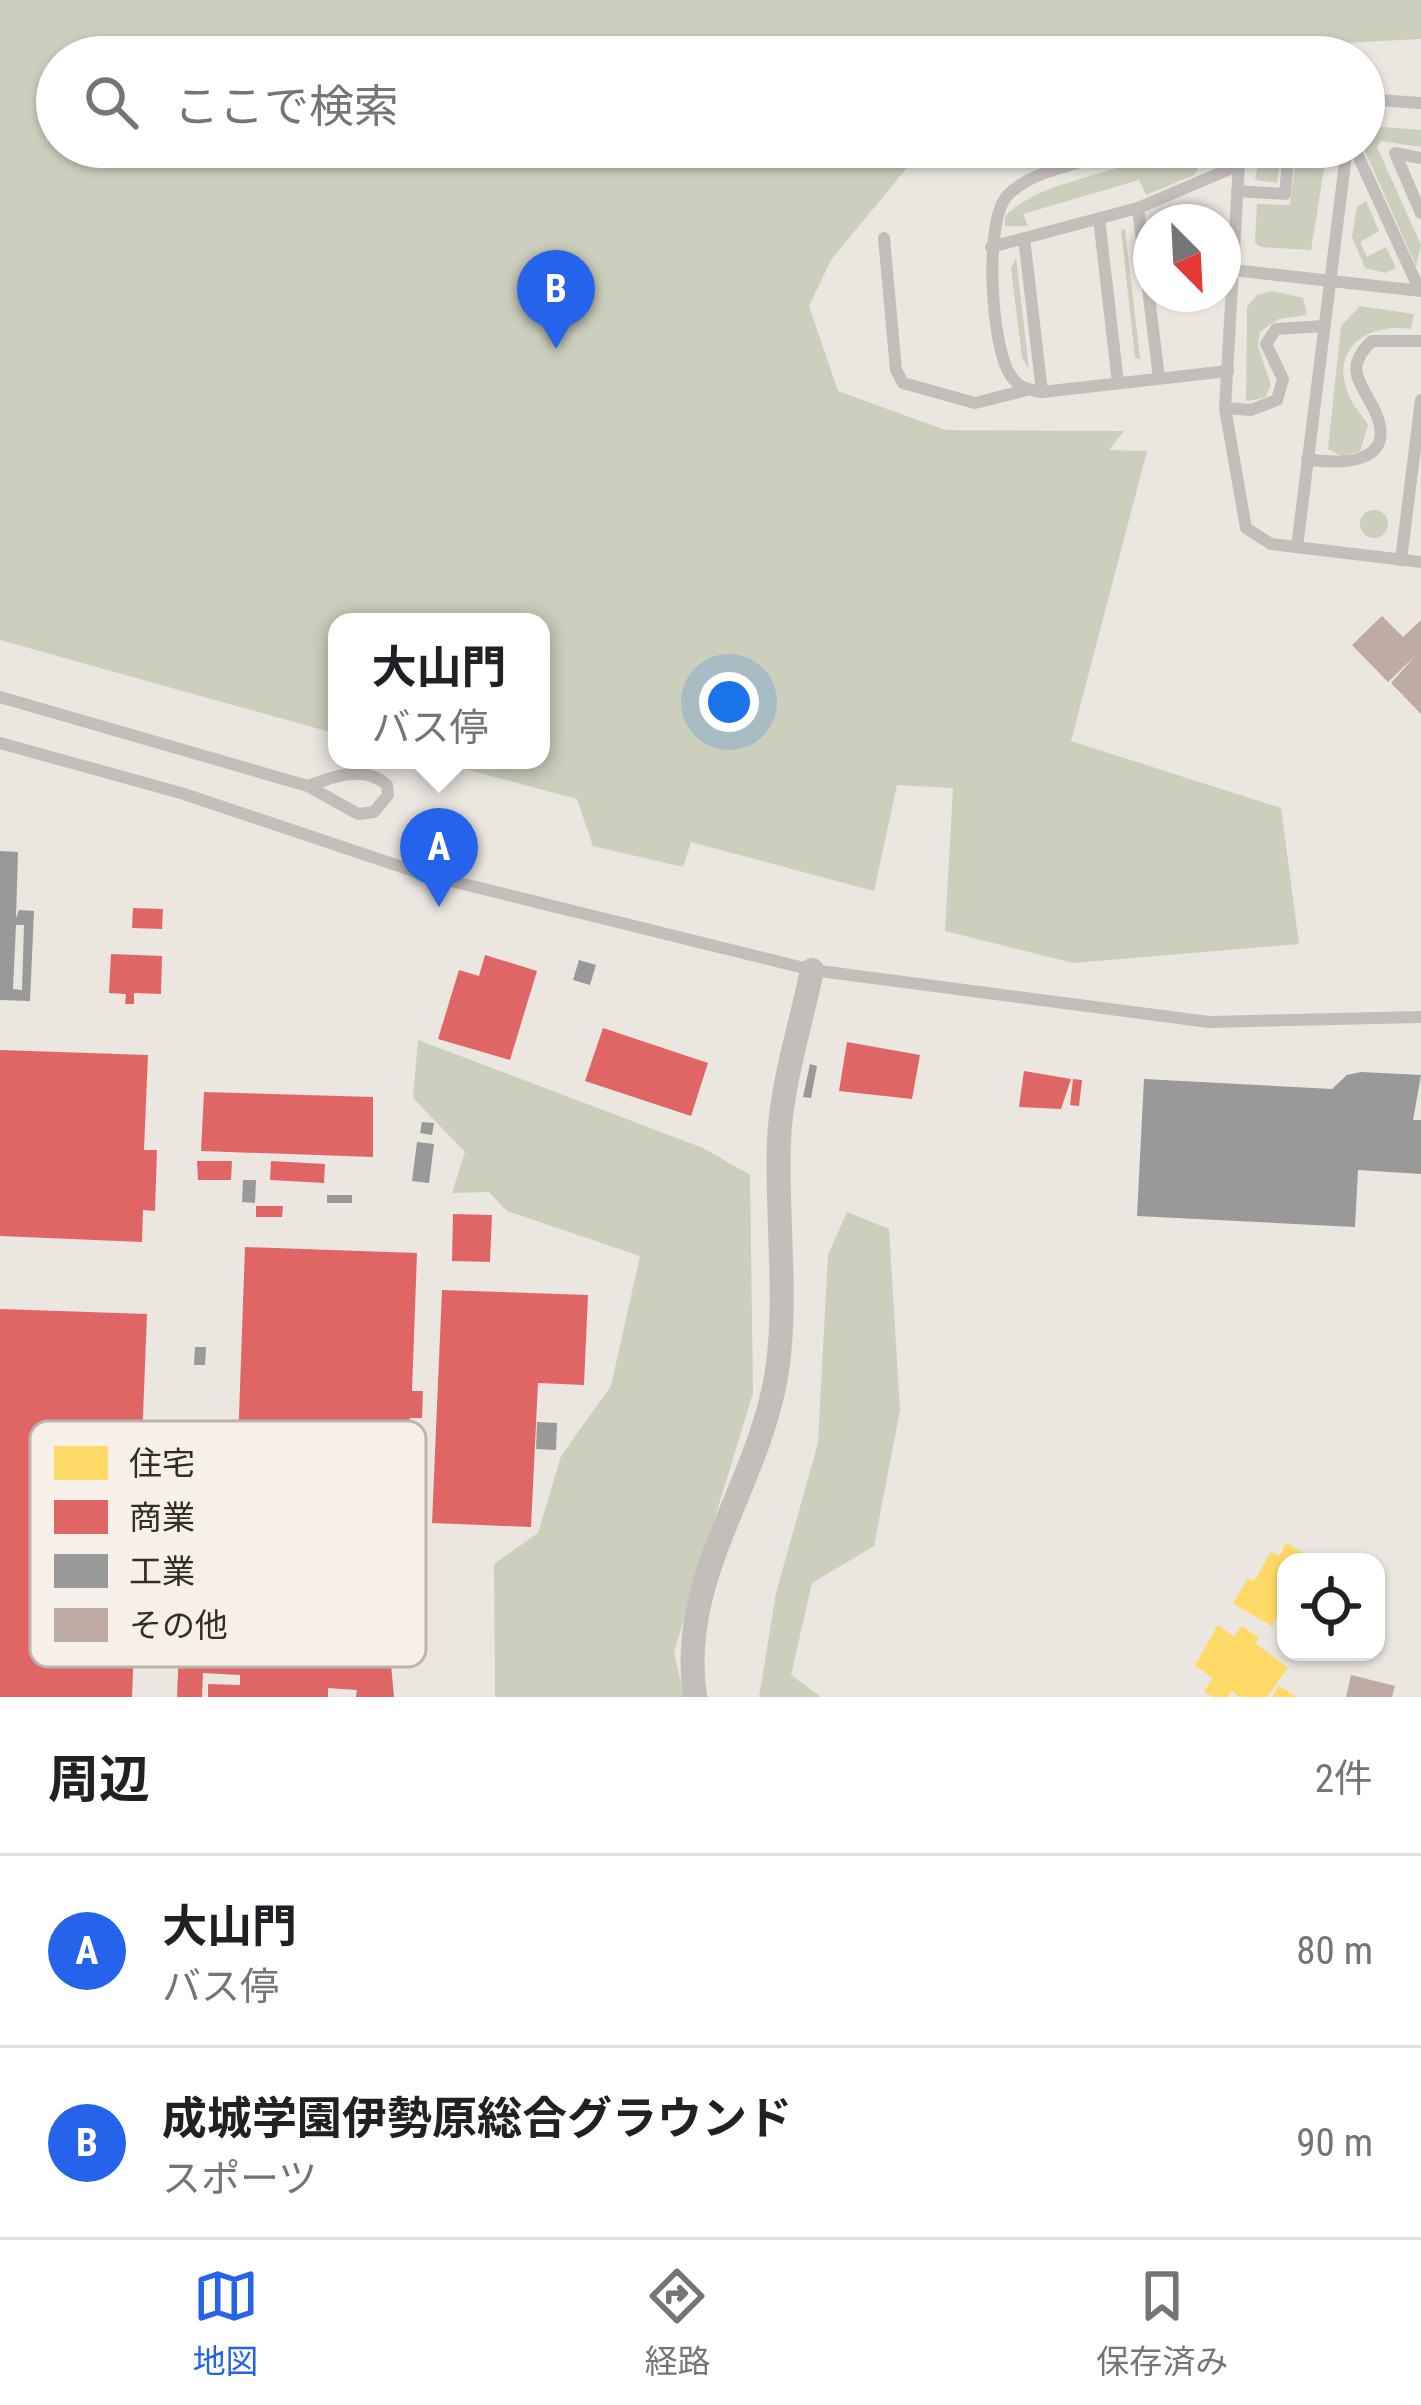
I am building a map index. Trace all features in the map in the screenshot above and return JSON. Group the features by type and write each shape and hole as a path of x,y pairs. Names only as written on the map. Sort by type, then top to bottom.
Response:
{"street":[{"path":"695,1697 690,1662 698,1591 757,1452 777,1370 779,1135 812,970"}],"lane":[{"path":"1385,100 1421,103"},
{"path":"1421,158 1395,153 1421,213"},
{"path":"1027,390 1004,363 991,247 999,207 1021,185 1070,168"},
{"path":"1147,204 1232,168"},
{"path":"1236,204 1239,168"},
{"path":"1237,191 1285,194 1287,168"},
{"path":"1297,547 1343,168"},
{"path":"1364,168 1420,291"},
{"path":"991,247 1133,209"},
{"path":"1099,218 1118,383"},
{"path":"884,238 896,370 903,382 975,403 1027,390 1228,370"},
{"path":"1024,238 1042,392"},
{"path":"1241,271 1420,291"},
{"path":"1151,312 1159,378"},
{"path":"1231,312 1225,408 1246,528 1260,541 1421,562"},
{"path":"1225,408 1251,410 1277,400 1283,380 1269,353 1268,336 1287,327 1324,326"},
{"path":"1307,459 1352,465 1368,456 1379,433 1378,418 1357,386 1354,370 1360,352 1372,341 1421,341"},
{"path":"1401,560 1421,400"},
{"path":"0,698 308,785 358,814 374,812 388,795 387,785 377,775 355,773 308,785"},
{"path":"0,743 181,793 423,874 812,970 1209,1022 1421,1017"}],"green space":[{"path":"0,0 1421,0 1421,39 1385,41 1385,36 36,36 36,168 907,168 831,260 809,306 838,391 945,430 1124,431 1109,450 1147,451 1071,741 1281,808 1299,944 1073,963 945,931 953,788 897,785 874,891 691,842 683,867 593,846 577,799 465,769 550,769 550,613 328,613 328,731 0,640"},
{"path":"1385,127 1421,130 1421,147 1385,142"},
{"path":"1385,165 1421,245 1416,266 1373,168"},
{"path":"1115,168 1198,168 1194,175 1146,195 1139,180 1023,214 1028,226 1005,226 1005,216 1022,203"},
{"path":"1257,168 1280,168 1277,183 1255,180"},
{"path":"1294,168 1324,168 1311,250 1260,247 1255,242 1257,204 1290,205"},
{"path":"1366,201 1379,231 1360,242 1367,257 1386,247 1396,268 1385,273 1365,268 1352,237 1357,207"},
{"path":"1125,229 1140,359 1135,358 1121,230"},
{"path":"1016,258 1029,369 1022,358 1011,268"},
{"path":"1273,291 1303,298 1307,315 1279,319 1260,332 1258,346 1271,385 1265,398 1246,401 1247,307 1257,295"},
{"path":"1360,306 1414,314 1411,329 1368,334 1349,351 1344,362 1348,393 1368,425 1360,451 1342,456 1328,449 1341,326"},
{"path":"1374,510 1384,514 1388,524 1384,534 1374,538 1364,534 1360,524 1364,514"},
{"path":"418,1040 703,1148 750,1175 753,1393 674,1652 684,1697 495,1697 494,1564 538,1533 561,1456 611,1386 640,1256 507,1211 489,1192 452,1193 465,1152 413,1098"},
{"path":"847,1212 889,1229 900,1410 874,1546 812,1583 791,1675 821,1697 759,1697 776,1593 818,1443 828,1255"}],"building: 住宅":[{"path":"1286,1543 1304,1553 1281,1553"},
{"path":"1271,1552 1277,1555 1277,1617 1272,1626 1233,1604"},
{"path":"1218,1625 1234,1637 1242,1626 1259,1638 1255,1643 1288,1668 1267,1697 1240,1697 1232,1691 1227,1697 1212,1697 1204,1691 1213,1678 1195,1665"},
{"path":"1279,1686 1297,1697 1272,1697"}],"building: 商業":[{"path":"133,908 163,909 162,929 132,928"},
{"path":"111,954 162,956 161,994 134,993 134,1004 125,1004 126,994 109,993"},
{"path":"485,955 537,971 510,1060 438,1039 459,970 479,976"},
{"path":"603,1028 708,1063 691,1116 585,1081"},
{"path":"847,1042 920,1055 912,1099 839,1091"},
{"path":"0,1050 148,1055 144,1150 157,1150 155,1211 143,1210 142,1242 0,1236"},
{"path":"1024,1071 1071,1079 1061,1109 1019,1107"},
{"path":"1073,1079 1082,1080 1079,1106 1070,1105"},
{"path":"204,1092 373,1097 373,1157 201,1151"},
{"path":"197,1161 232,1161 231,1180 198,1180"},
{"path":"271,1161 325,1164 324,1183 270,1180"},
{"path":"256,1206 283,1206 282,1217 256,1217"},
{"path":"453,1214 492,1215 490,1262 452,1261"},
{"path":"245,1247 417,1253 412,1391 423,1391 422,1418 239,1421"},
{"path":"442,1290 588,1295 584,1385 538,1383 531,1527 432,1523"},
{"path":"0,1309 147,1314 143,1421 30,1421 30,1667 133,1667 132,1697 0,1697"},
{"path":"178,1667 391,1667 394,1697 356,1697 357,1690 328,1688 328,1697 208,1697 208,1684 240,1685 240,1675 203,1673 202,1697 177,1697"}],"building: 工業":[{"path":"0,851 18,852 16,918 19,910 34,911 30,1001 0,1000","holes":["16,925 24,925 22,990 13,989"]},
{"path":"579,960 596,965 590,985 573,980"},
{"path":"810,1064 817,1066 811,1098 803,1097"},
{"path":"1347,1075 1421,1075 1413,1120 1421,1120 1421,1174 1358,1170 1355,1227 1137,1216 1144,1079 1332,1089"},
{"path":"422,1122 434,1123 432,1135 420,1133"},
{"path":"417,1142 434,1144 429,1183 412,1181"},
{"path":"243,1180 256,1180 255,1203 242,1202"},
{"path":"327,1195 352,1195 352,1203 327,1203"},
{"path":"195,1347 206,1347 205,1365 194,1365"},
{"path":"537,1422 557,1423 556,1450 536,1449"}],"building: その他":[{"path":"1382,616 1403,637 1421,620 1421,714 1391,683 1416,655 1388,682 1352,645"},
{"path":"1351,1675 1395,1686 1392,1697 1346,1697"}],"place":[{"name":"成城学園伊勢原総合グラウンド","path":"556,349"},
{"name":"大山門","path":"439,907"}]}
